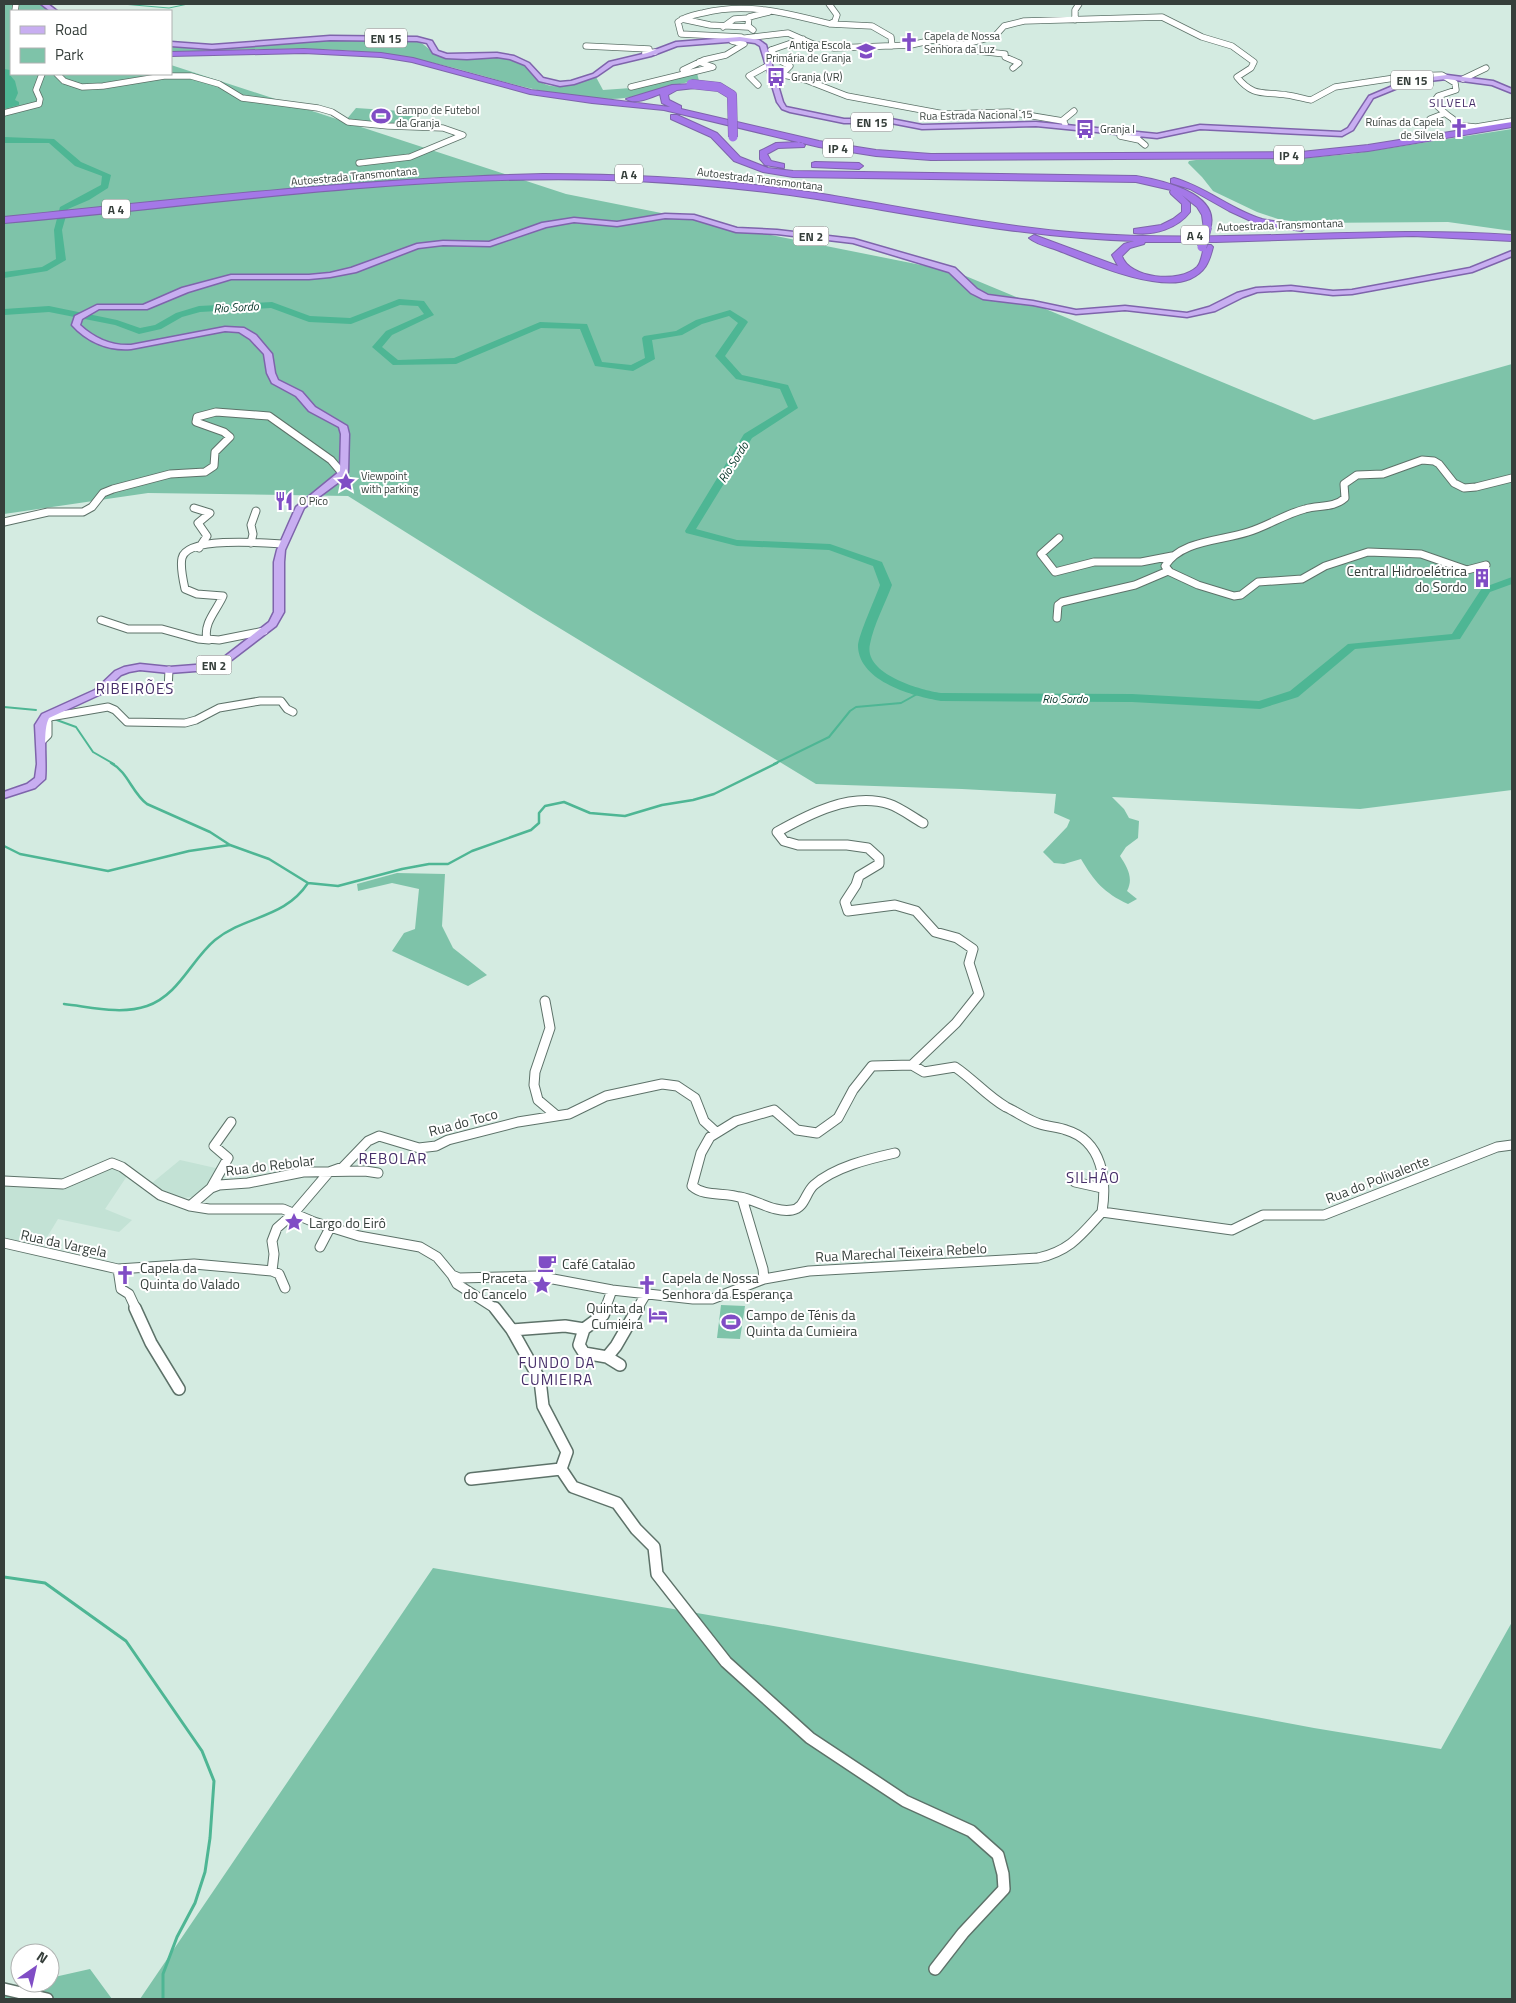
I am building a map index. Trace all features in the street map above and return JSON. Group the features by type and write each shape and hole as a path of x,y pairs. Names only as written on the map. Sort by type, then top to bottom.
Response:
{"highway":[{"name":"IP 4","path":"172,54 304,51 381,55 413,60 530,92 664,108 844,148 921,156 1204,156 1330,153 1512,126"},
{"name":"IP 4","path":"172,54 341,53 411,62 538,96 669,110 828,147 907,156 1153,158 1332,154 1512,126"},
{"path":"437,69 529,95 636,108 669,115 704,129 714,135 737,159 766,170 792,174 1149,176 1186,184 1203,191 1243,215 1274,225 1301,228 1361,229"},
{"path":"569,98 625,100 646,97 672,87 692,85 716,88 726,94 729,104 730,148 742,161"},
{"path":"692,85 675,88 664,94 665,101 671,106 680,109 770,132"},
{"path":"731,136 738,153 747,160 781,170 1023,175"},
{"path":"952,173 849,165 782,166 768,163 762,156 770,148 793,144 901,157 998,158"},
{"name":"Autoestrada Transmontana","path":"4,218 481,174 572,172 640,175 747,184 1029,228 1110,234 1159,235 1361,229 1512,236"},
{"name":"Autoestrada Transmontana","path":"226,197 455,178 539,176 634,178 693,182 814,196 953,220 1056,234 1120,238 1189,239 1362,233 1474,233"},
{"path":"953,220 1037,238 1129,274 1146,278 1174,279 1194,273 1200,269 1203,263 1210,227 1205,211 1199,203 1184,192 1142,180 1098,176"},
{"path":"1029,228 1099,231 1150,230 1180,220 1186,212 1186,203 1172,191 1158,186 1098,176"},
{"path":"1189,239 1140,242 1127,246 1120,251 1117,260 1133,272 1158,277 1171,276 1194,268 1205,247"}],"main road":[{"name":"EN 15","path":"172,44 212,47 327,38 417,39 430,42 435,52 446,56 497,55 512,57 525,63 539,79 550,83 567,84 598,74 611,63 655,52 674,44 739,38 754,40"},
{"name":"Rua Estrada Nacional 15","path":"754,40 763,44 781,105 796,112 849,122 888,121 922,127 1033,124 1151,136 1168,135 1194,127 1332,135 1342,134 1350,130 1370,98 1377,94 1409,81 1447,78"},
{"name":"EN 15","path":"1447,78 1493,83 1512,91"},
{"name":"EN 2","path":"4,794 31,786 40,779 40,725 45,716 98,692 118,673 127,669 140,667 169,670 222,663 275,622 278,614 279,558 283,544 302,506 343,474 345,468 345,432 343,426 313,409 298,393 275,381 271,373 268,354 248,333 236,330 223,330 118,348 106,344 79,328 76,322 91,310 100,306 144,307 185,290 234,277 330,276 353,270 420,246 443,243 482,245 495,243 565,220 619,224 667,216 702,219 736,230 860,242 952,270 975,292 986,297 1081,312 1123,308 1170,314 1191,314 1213,308 1238,295 1255,290 1292,288 1333,293 1350,292 1475,269 1512,253"}],"street":[{"path":"829,4 837,14 836,21 831,24"},
{"path":"1075,20 1075,10 1079,4"},
{"path":"892,46 891,38 874,27 831,24 777,10 720,9 682,19 678,23 681,34 739,38 786,33 811,43 837,48 892,46 933,40 961,45 977,52 1006,54 1005,57 1019,63 1013,68"},
{"path":"723,26 734,19 749,18 777,10"},
{"path":"705,18 707,25"},
{"path":"748,27 749,18"},
{"path":"950,50 961,45 995,36 1004,26 1024,21 1165,18 1175,25 1202,37 1232,46 1251,58 1254,62 1253,66 1237,77 1248,90 1267,94 1287,94 1311,100 1338,87 1413,76 1438,75 1455,83 1456,91 1438,96 1432,102 1438,106 1443,114 1453,119 1455,125 1466,127 1481,126 1512,121"},
{"path":"682,19 707,25 748,27 764,34"},
{"path":"754,40 785,37"},
{"path":"771,50 803,39"},
{"path":"683,70 699,62 726,55 744,44 738,41 718,40"},
{"path":"794,46 811,43"},
{"path":"586,46 627,47 649,50 645,53 655,52"},
{"path":"758,85 749,76 768,62 771,50"},
{"path":"771,50 777,60 790,66 783,73 784,75 807,80 846,96 946,114 1009,112 1063,121 1069,127"},
{"path":"631,87 708,70 713,67 699,62"},
{"path":"1462,79 1486,68"},
{"path":"4,113 39,104 40,99 36,90 42,75"},
{"path":"58,75 66,82 82,86 96,86 152,77 188,76 221,85 234,95 243,98 328,110 348,122 404,128 432,128 460,132 463,135 410,157 359,163"},
{"path":"1063,121 1074,111"},
{"path":"1430,119 1443,114"},
{"path":"1145,145 1139,140 1120,136 1151,136"},
{"path":"4,522 48,512 83,512 92,507 104,493 113,489 170,474 201,473 211,470 215,465 215,452 230,437 224,432 196,422 197,417 207,413 269,416 326,456 343,474"},
{"path":"326,456 336,457 345,455"},
{"path":"1059,538 1041,554 1055,572 1094,562 1140,562 1172,556 1196,546 1248,532 1263,524 1301,510 1338,504 1345,498 1344,485 1352,477 1386,474 1419,460 1430,460 1438,464 1444,469 1452,483 1462,487 1472,488 1512,478"},
{"path":"194,508 210,513 198,523 207,536 198,548"},
{"path":"251,543 253,534 251,525 256,511"},
{"path":"209,640 205,637 207,627 223,596 194,594 186,590 183,584 185,573 182,562 183,554 186,551 216,542 283,544"},
{"path":"1172,556 1165,564 1168,571 1198,586 1236,596 1258,582 1303,578 1325,566 1367,552 1421,554 1468,570 1486,565"},
{"path":"1057,618 1058,605 1063,602 1134,585 1168,571"},
{"path":"101,620 128,629 162,629 198,640 264,631"},
{"path":"168,690 169,670"},
{"path":"40,742 48,735 48,721 50,717 106,707 114,710 127,722 175,723 194,721 219,708 260,701 281,701 288,710 293,712"},
{"path":"912,1065 956,1023 979,994 969,963 973,949 957,938 935,932 916,911 894,905 848,911 845,902 856,885 859,876 879,864 879,858 868,848 847,845 798,845 784,841 777,832 835,805 863,801 889,804 923,823"},
{"path":"545,1001 550,1028 535,1072 534,1085 538,1100 557,1116"},
{"path":"895,1153 871,1159 822,1180 810,1190 802,1205 793,1210 783,1210 733,1194 701,1192 692,1186 704,1145 716,1132 757,1113 774,1110 797,1130 817,1133 838,1118 853,1090 872,1066 912,1065 924,1072 955,1067 972,1078 979,1087 1003,1105 1039,1124 1068,1130 1083,1139 1095,1151 1104,1173 1102,1188 1105,1194 1102,1212"},
{"name":"Rua do Toco","path":"330,1172 343,1167 368,1141 379,1136 388,1137 419,1148 428,1147 518,1122 569,1114 606,1096 662,1084 677,1086 695,1098 704,1121 716,1132"},
{"path":"211,1188 228,1158 214,1146 232,1122"},
{"name":"Rua do Polivalente","path":"1102,1212 1232,1230 1263,1215 1324,1214 1498,1147 1512,1144"},
{"path":"4,1181 63,1184 112,1163 122,1167 160,1195 190,1206 219,1209 276,1207 314,1222 359,1236 420,1247 437,1257 457,1284 495,1308 512,1330 540,1380 544,1406 567,1452 561,1469"},
{"name":"Rua do Rebolar","path":"190,1206 211,1188 219,1185 252,1183 297,1173 365,1171 378,1173"},
{"path":"285,1288 279,1274 272,1271 274,1254 272,1241 277,1228 294,1213 330,1172"},
{"path":"1075,1182 1102,1188"},
{"path":"740,1197 764,1279"},
{"name":"Rua Marechal Teixeira Rebelo","path":"452,1275 468,1279 537,1276 612,1290 712,1299 764,1279 809,1271 1022,1260 1054,1256 1071,1246 1102,1212"},
{"path":"320,1247 331,1226"},
{"name":"Rua da Vargela","path":"4,1243 118,1269 194,1264 272,1271"},
{"path":"118,1269 121,1289 128,1294 151,1343 179,1389"},
{"path":"612,1290 603,1315 584,1330 578,1345 584,1353 607,1357 620,1365"},
{"path":"607,1357 616,1346 646,1294"},
{"path":"512,1330 526,1327 564,1326 584,1330"},
{"path":"471,1480 561,1469"},
{"path":"561,1469 572,1487 617,1503 636,1529 654,1547 657,1574 726,1662 810,1738 905,1801 971,1831 998,1855 1003,1874 1004,1890 963,1933 935,1969"},
{"path":"4,1989 47,1999"}],"shaded area":[{"path":"4,69 10,70 10,75 15,81 18,93 15,100 19,102 19,105 4,109"},
{"path":"180,1160 220,1169 199,1196 176,1197 152,1183"},
{"path":"113,1168 127,1176 105,1209 132,1220 119,1232 58,1219 41,1247 19,1243 4,1237 4,1184 72,1185 92,1173"}],"green space":[{"path":"4,4 46,4 54,10 10,10 10,75 172,75 172,65 566,194 956,272 1314,420 1512,364 1512,790 1360,809 1112,797 1124,809 1129,818 1139,821 1138,838 1126,847 1120,856 1130,877 1127,891 1137,899 1128,904 1100,886 1081,859 1064,864 1054,863 1043,852 1067,827 1070,820 1054,813 1056,794 816,784 533,612 348,496 148,493 4,514"},
{"path":"331,39 415,40 444,58 497,57 514,60 521,63 537,79 551,86 566,86 596,77 603,90 631,88 697,73 699,81 622,98 583,98 531,89 429,62 374,53 316,49 172,52 172,45 211,48"},
{"name":"Campo de Futebol da Granja","path":"356,108 416,112 406,125 346,120"},
{"path":"1512,129 1512,231 1448,222 1304,223 1278,219 1257,212 1213,191 1188,163 1189,161 1196,160 1293,159 1351,154"},
{"path":"397,873 445,874 442,926 453,948 487,975 468,986 392,951 404,933 415,929 419,889 392,883 358,891 357,884"},
{"name":"Campo de Ténis da Quinta da Cumieira","path":"721,1305 745,1306 740,1339 717,1338"},
{"path":"433,1568 785,1628 1314,1728 1441,1749 1512,1622 1512,1999 140,1999"},
{"path":"90,1969 112,1999 4,1999 4,1990 10,1988 10,1993 60,1993 60,1976"}],"waterway":[{"path":"122,4 169,8 188,4"},
{"name":"Rio Sordo","path":"4,140 51,141 78,164 107,175 105,186 86,198 64,207 58,230 61,260 44,269 4,275"},
{"name":"Rio Sordo","path":"4,312 49,309 117,323 139,331 158,327 179,315 199,309 272,305 309,319 351,321 399,302 421,303 429,315 389,333 377,347 396,363 456,361 540,325 584,326 598,364 633,368 650,359 647,338 679,333 699,322 730,313 743,322 720,356 739,377 784,387 793,408 748,436 690,531 737,543 830,547 878,564 886,585 863,646 868,660 877,671 894,683 912,690 941,697 1132,698 1260,705 1294,694 1352,646 1456,637 1486,590 1512,580"},
{"path":"774,764 829,737 850,711 856,707 901,703 919,693"},
{"path":"4,707 36,710"},
{"path":"54,719 76,727 93,752 114,764"},
{"path":"111,763 122,772 137,794 147,804 210,832 230,845"},
{"path":"308,883 338,886 402,869 429,864 448,864 472,851 531,830 539,823 539,813 545,806 564,802 590,813 625,816 662,805 693,800 714,794 777,763"},
{"path":"4,846 20,854 108,871 189,851 230,845"},
{"path":"230,845 269,859 308,883"},
{"path":"64,1004 106,1010 127,1010 137,1009 158,1001 176,986 206,948 215,940 239,926 288,904 308,883"},
{"path":"4,1577 45,1583 126,1641 202,1751 214,1781 210,1838 205,1872 195,1903 177,1937 163,1974 163,1999"}],"place":[{"name":"Capela de Nossa Senhora da Luz","path":"909,42"},
{"name":"Antiga Escola Primária de Granja","path":"866,51"},
{"name":"Granja (VR)","path":"776,77"},
{"name":"Campo de Futebol da Granja","path":"381,116"},
{"name":"Ruínas da Capela de Silvela","path":"1459,128"},
{"name":"Granja I","path":"1085,129"},
{"name":"Viewpoint with parking","path":"346,482"},
{"name":"O Pico","path":"284,501"},
{"name":"Central Hidroelétrica do Sordo","path":"1482,578"},
{"name":"Largo do Eirô","path":"294,1222"},
{"name":"Café Catalão","path":"547,1263"},
{"name":"Capela da Quinta do Valado","path":"125,1275"},
{"name":"Praceta do Cancelo","path":"542,1285"},
{"name":"Capela de Nossa Senhora da Esperança","path":"647,1285"},
{"name":"Quinta da Cumieira","path":"658,1315"},
{"name":"Campo de Ténis da Quinta da Cumieira","path":"731,1322"}],"district":[{"name":"SILVELA","path":"1453,102"},
{"name":"RIBEIRÕES","path":"135,688"},
{"name":"REBOLAR","path":"393,1158"},
{"name":"SILHÃO","path":"1093,1177"},
{"name":"FUNDO DA CUMIEIRA","path":"557,1370"}]}
